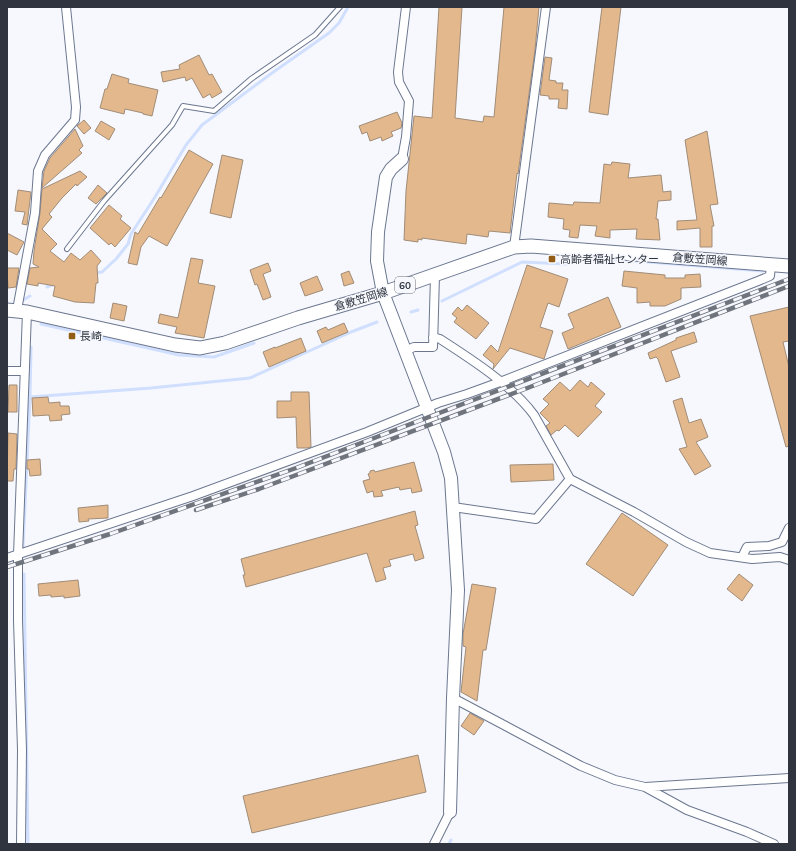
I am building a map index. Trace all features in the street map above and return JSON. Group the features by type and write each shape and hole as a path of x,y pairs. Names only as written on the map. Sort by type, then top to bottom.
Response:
{"main road":[{"name":"倉敷笠岡線","path":"17,311 175,345 200,348 224,344 298,318 383,294 435,274 514,247 531,246 789,266"}],"street":[{"path":"21,844 22,750 18,620 18,555 25,371 17,311 35,213 38,171 45,155 75,120 76,107 66,7"},
{"path":"406,7 398,72 399,82 409,100 406,137 402,159 391,169 386,177 380,212 377,261 383,294 444,452 451,478 458,590 450,812 434,844"},
{"path":"514,247 546,7"},
{"path":"7,558 193,496 367,432 427,407 500,382 770,276 771,264"},
{"path":"405,351 414,347 433,346 435,274"},
{"path":"433,337 462,353 521,399 534,415 570,480 634,512 686,542 710,553 752,559 780,558 789,560"},
{"path":"7,371 25,371"},
{"path":"453,507 536,519 570,480"},
{"path":"742,558 747,547 769,546 782,542 789,528"},
{"path":"453,698 581,766 615,780 645,787 687,810 747,832 774,844"},
{"path":"645,787 789,778"}],"lane":[{"path":"67,249 104,201 172,125 183,106 214,111 251,79 315,35 340,7"}],"building":[{"path":"439,7 462,7 455,118 483,122 484,116 494,117 504,7 539,7 535,50 510,233 489,231 488,237 467,234 466,244 422,238 422,240 418,239 418,242 404,240 406,191 414,116 432,118"},
{"path":"602,7 621,7 608,115 589,112"},
{"path":"199,55 209,75 212,74 222,92 212,98 210,94 203,98 192,78 186,81 185,77 163,82 161,72 180,69 179,65"},
{"path":"545,57 552,58 549,80 556,81 556,83 563,83 562,90 568,90 567,109 558,108 559,99 549,99 549,96 540,95"},
{"path":"112,74 129,79 128,83 158,90 152,116 125,109 124,114 100,108 105,89 107,89"},
{"path":"397,112 402,123 401,128 391,132 393,136 382,141 381,137 370,141 367,132 362,134 359,126"},
{"path":"84,120 91,128 84,134 77,126"},
{"path":"101,121 115,129 109,140 95,131"},
{"path":"75,129 83,146 79,150 82,153 42,188 44,171 50,158"},
{"path":"707,131 718,204 710,205 714,226 712,226 712,247 700,247 700,228 677,230 677,221 697,220 685,140"},
{"path":"189,150 213,164 167,246 149,236 141,247 137,265 128,263 135,232 138,234"},
{"path":"222,155 243,160 231,218 210,213"},
{"path":"612,162 630,164 628,178 661,175 663,192 671,191 671,200 658,201 656,219 658,219 660,240 636,239 637,229 610,230 610,238 595,236 597,226 580,225 578,238 569,237 570,230 563,229 564,219 548,217 549,203 573,205 574,202 600,203 604,164 611,165"},
{"path":"80,171 87,177 77,186 76,184 62,198 49,214 52,217 42,229 57,244 50,251 64,262 71,253 80,260 91,250 101,261 97,266 98,283 96,283 94,303 75,302 53,296 55,286 38,283 38,286 27,284 30,268 39,267 33,264 42,189"},
{"path":"98,185 107,193 96,204 88,198"},
{"path":"18,190 31,192 27,225 22,224 25,212 15,211"},
{"path":"109,205 122,216 120,219 131,228 115,247 111,243 109,245 90,228"},
{"path":"7,233 24,242 17,255 7,250"},
{"path":"191,258 203,260 198,283 215,286 204,338 175,333 177,327 158,323 160,314 178,318"},
{"path":"268,263 271,271 263,274 271,297 263,300 257,284 255,285 250,270"},
{"path":"527,265 568,279 559,307 548,303 540,327 553,331 544,359 510,348 493,369 494,364 483,355 491,345 498,352"},
{"path":"7,268 19,268 16,287 8,288"},
{"path":"349,271 354,283 344,286 341,274"},
{"path":"624,271 665,275 665,278 685,278 685,275 700,274 701,287 681,288 681,299 665,306 650,306 650,302 637,303 637,288 622,286"},
{"path":"317,276 323,290 305,296 300,283"},
{"path":"608,297 621,327 568,349 562,333 574,328 568,314"},
{"path":"113,303 127,306 124,321 110,318"},
{"path":"467,305 489,323 476,339 454,322 457,318 452,314 458,307 462,311"},
{"path":"789,307 789,341 783,342 789,367 789,446 786,447 750,316"},
{"path":"344,323 348,332 322,343 317,331 326,327 328,330"},
{"path":"694,332 697,342 671,351 680,377 666,382 658,359 656,357 650,359 648,353 676,340 676,338"},
{"path":"301,338 306,351 269,367 263,352"},
{"path":"580,380 588,387 591,382 605,394 595,406 602,412 578,437 565,425 559,431 557,430 551,435 546,426 550,423 540,413 549,404 543,399 560,382 570,391"},
{"path":"9,385 17,385 17,412 8,412"},
{"path":"291,392 309,392 311,447 297,448 296,417 277,418 277,401 291,401"},
{"path":"48,397 49,403 60,402 60,406 69,406 70,414 61,415 62,420 50,421 49,415 33,416 32,398"},
{"path":"682,398 689,423 701,419 708,437 696,442 711,466 695,475 679,449 687,447 673,401"},
{"path":"8,433 17,434 16,469 14,469 13,481 7,481"},
{"path":"40,459 41,475 30,476 29,469 27,469 27,460"},
{"path":"414,462 422,491 412,493 411,488 400,490 399,487 381,491 383,496 374,497 373,491 367,493 363,481 370,479 368,474 370,471 374,470 375,472"},
{"path":"553,464 554,480 511,482 510,465"},
{"path":"108,505 108,518 88,519 89,521 79,522 78,508"},
{"path":"415,511 418,525 415,526 424,558 415,561 413,554 389,560 391,566 383,568 386,579 376,582 367,553 246,587 241,559"},
{"path":"622,513 668,545 633,596 586,564"},
{"path":"739,574 753,585 742,601 727,589"},
{"path":"78,580 80,596 64,598 64,596 39,596 38,584"},
{"path":"472,584 496,588 486,650 483,650 477,701 461,692 466,647 463,646 463,634"},
{"path":"470,713 484,721 474,735 461,726"},
{"path":"418,755 426,792 252,833 243,796"}],"waterway":[{"path":"94,273 102,272 116,259 128,244 131,234 186,145 202,125 329,33 339,23 348,7"},
{"path":"585,257 763,271"},
{"path":"442,301 522,262 566,264"},
{"path":"47,287 54,284"},
{"path":"20,302 30,296"},
{"path":"411,312 418,310"},
{"path":"30,397 151,388 250,378 351,332 377,322"},
{"path":"41,324 179,355 214,357 254,343"},
{"path":"23,548 31,347"},
{"path":"24,574 28,844"},
{"path":"449,844 451,840"}],"railway":[{"path":"7,567 110,534 296,468 789,279"},
{"path":"196,510 259,489 530,387 789,286"}],"place":[{"name":"高齢者福祉センター","path":"552,259"},
{"name":"長崎","path":"72,336"}]}
